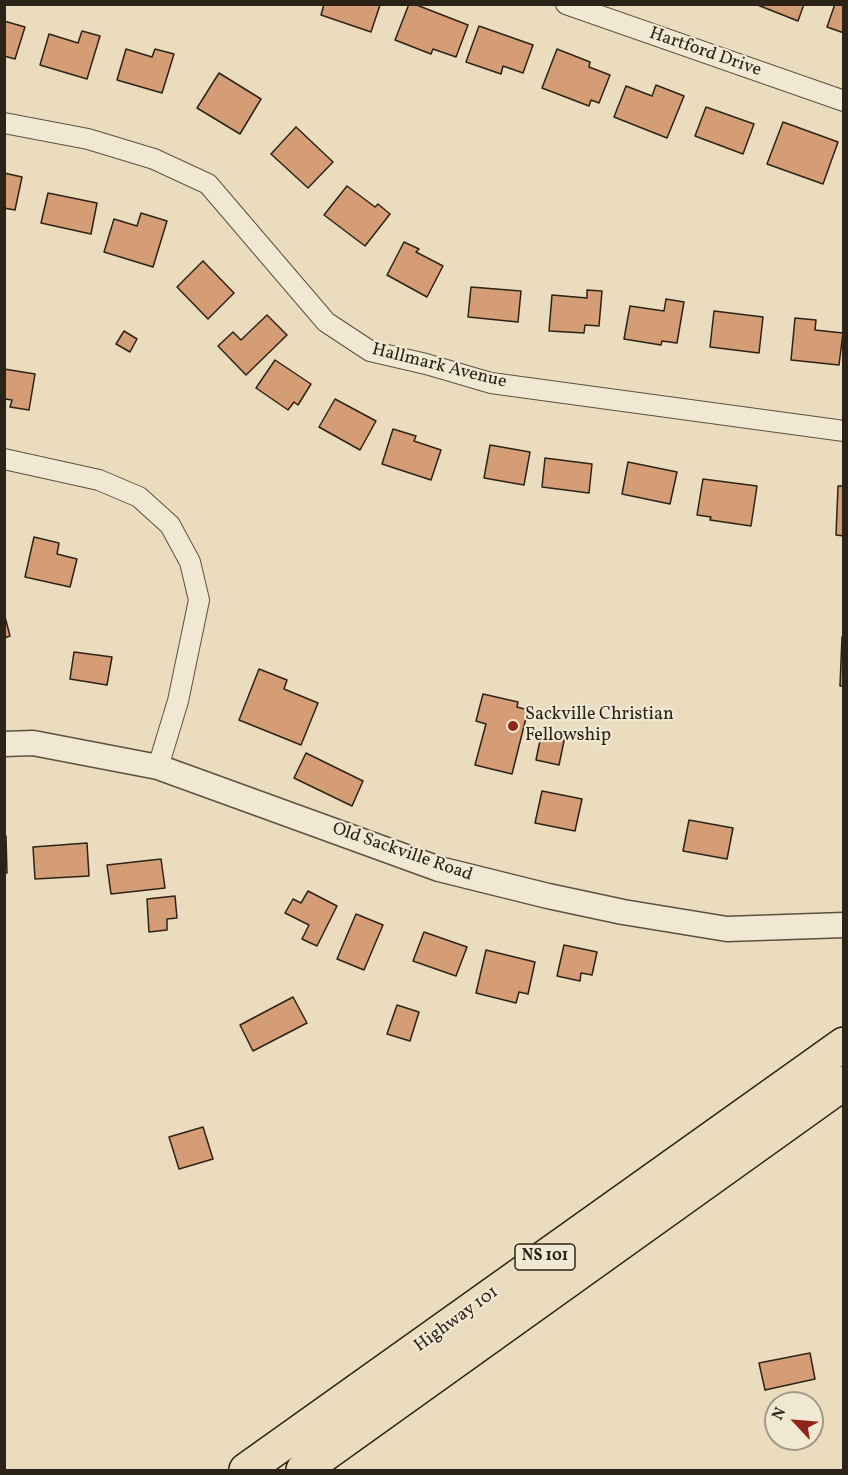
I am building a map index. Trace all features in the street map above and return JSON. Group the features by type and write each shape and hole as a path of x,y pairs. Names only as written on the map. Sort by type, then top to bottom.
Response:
{"highway":[{"name":"Highway 101","path":"246,1470 843,1044"},
{"name":"Highway 101","path":"303,1470 843,1083"}],"street":[{"name":"Hartford Drive","path":"566,4 843,101"},
{"name":"Hallmark Avenue","path":"4,123 88,139 153,159 208,184 326,322 370,351 491,383 843,431"},
{"path":"4,459 99,480 139,497 170,525 190,562 199,600 178,701 158,767"},
{"name":"Old Sackville Road","path":"4,744 33,744 158,767 439,869 548,896 623,912 727,929 843,925"}],"building":[{"path":"324,4 380,5 371,32 321,15"},
{"path":"409,4 468,25 456,57 433,49 431,54 395,40"},
{"path":"755,4 804,4 798,21"},
{"path":"835,4 844,4 844,33 827,27"},
{"path":"4,21 25,27 15,59 4,56"},
{"path":"479,26 533,45 523,73 503,66 501,74 466,62"},
{"path":"82,31 100,36 87,79 40,65 49,34 78,43"},
{"path":"126,49 152,57 155,49 174,54 162,93 117,80"},
{"path":"557,49 590,62 589,67 610,75 599,103 591,100 589,106 542,88"},
{"path":"219,73 261,99 240,134 197,108"},
{"path":"656,85 684,96 667,138 614,117 626,86 652,96"},
{"path":"706,107 754,124 743,154 695,136"},
{"path":"783,122 838,142 823,184 767,164"},
{"path":"296,127 333,162 308,188 271,154"},
{"path":"4,173 22,177 15,210 4,208"},
{"path":"347,186 375,207 378,204 390,214 365,246 324,215"},
{"path":"48,193 97,203 91,234 41,223"},
{"path":"141,213 167,221 153,267 104,252 114,219 137,226"},
{"path":"404,242 419,249 416,252 443,266 427,297 387,275"},
{"path":"203,261 234,293 208,319 177,287"},
{"path":"471,287 521,291 518,322 468,317"},
{"path":"587,290 602,291 599,326 585,325 584,333 549,331 552,295 587,298"},
{"path":"666,299 684,302 677,343 662,341 661,345 624,339 630,306 664,311"},
{"path":"714,311 763,317 759,353 710,347"},
{"path":"267,315 287,335 246,375 218,346 233,332 241,340"},
{"path":"795,318 816,320 815,330 843,333 839,365 791,360"},
{"path":"124,331 137,339 130,352 116,344"},
{"path":"275,360 311,384 298,405 294,402 288,410 256,388"},
{"path":"4,369 35,374 29,410 10,407 12,400 6,399 4,404"},
{"path":"335,399 376,421 360,450 319,427"},
{"path":"393,429 416,436 414,441 441,450 431,480 382,464"},
{"path":"490,445 530,452 524,485 484,478"},
{"path":"545,458 592,464 589,493 542,487"},
{"path":"628,462 677,472 670,504 622,494"},
{"path":"703,479 757,486 751,526 710,520 711,517 697,515"},
{"path":"838,486 844,486 844,536 836,535"},
{"path":"34,537 59,543 57,554 77,559 70,587 25,577"},
{"path":"4,613 10,636 4,638"},
{"path":"842,637 844,637 844,686 840,686"},
{"path":"74,652 112,657 107,685 70,679"},
{"path":"259,669 287,680 284,689 318,703 301,745 239,720"},
{"path":"483,694 518,702 517,707 528,710 512,774 475,765 486,724 476,721"},
{"path":"542,731 565,736 559,765 536,760"},
{"path":"306,753 363,781 352,806 294,778"},
{"path":"542,791 582,799 575,831 535,823"},
{"path":"689,820 733,828 727,859 683,851"},
{"path":"4,836 6,836 7,873 4,873"},
{"path":"87,843 89,876 35,879 33,847"},
{"path":"161,859 165,888 111,894 107,865"},
{"path":"308,891 337,906 317,946 302,939 309,925 285,913 293,899 301,903"},
{"path":"175,896 177,918 167,919 167,930 149,932 147,899"},
{"path":"356,914 383,925 364,970 337,959"},
{"path":"424,932 467,947 456,976 413,961"},
{"path":"564,945 597,952 592,975 581,973 580,981 557,976"},
{"path":"486,950 535,962 528,994 519,992 516,1003 476,993"},
{"path":"293,997 307,1023 253,1051 240,1025"},
{"path":"397,1005 419,1012 410,1041 387,1034"},
{"path":"203,1127 213,1159 179,1169 169,1137"},
{"path":"810,1353 815,1379 765,1390 759,1363"}],"place":[{"name":"Sackville Christian Fellowship","path":"513,726"}]}
